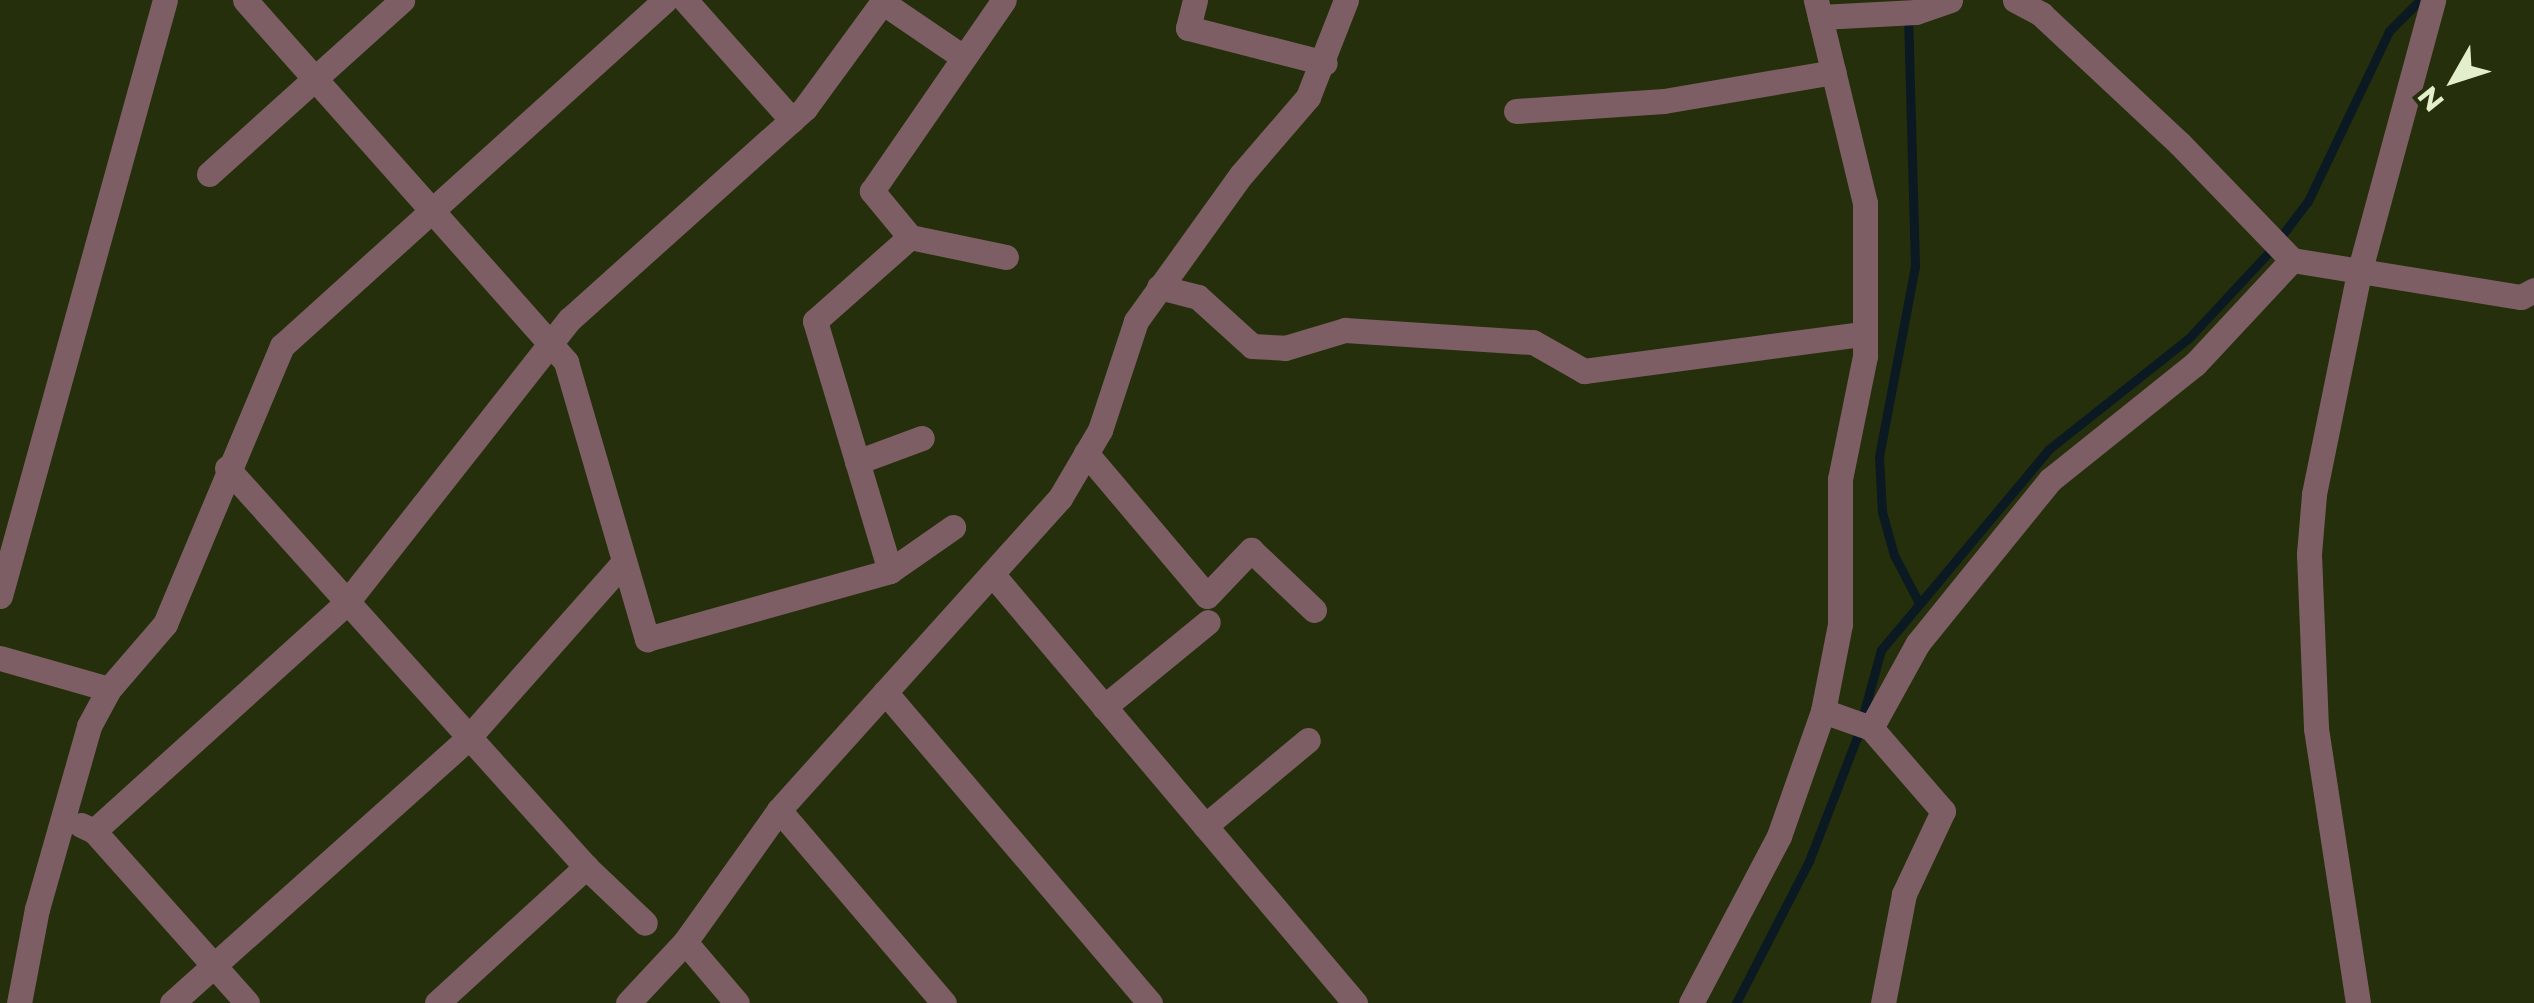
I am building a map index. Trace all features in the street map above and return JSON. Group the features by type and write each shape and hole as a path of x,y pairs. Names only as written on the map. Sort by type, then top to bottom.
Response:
{"street":[{"path":"0,596 165,0"},
{"path":"245,0 566,362 647,639 890,571 953,527"},
{"path":"208,174 402,0"},
{"path":"19,1003 36,909 89,726 109,689 165,624 227,468 282,346 665,0"},
{"path":"685,0 792,120"},
{"path":"1004,0 872,191 910,237 1006,256"},
{"path":"1196,0 1188,28 1325,63"},
{"path":"628,1003 685,942 779,810 1060,498 1086,453 1136,321 1158,287 1308,97 1325,63 1346,0"},
{"path":"1691,1003 1779,836 1830,713 1840,624 1840,480 1865,356 1865,203 1818,8 1916,12 1950,0"},
{"path":"2015,0 2041,14 2289,257 2358,273 2520,297 2534,290"},
{"path":"94,831 347,602 570,319 792,120 883,1 964,57"},
{"path":"2358,1003 2316,728 2307,618 2314,494 2358,273 2431,6"},
{"path":"1516,112 1664,101 1834,72"},
{"path":"890,571 815,322 910,237"},
{"path":"1868,726 1918,643 2050,480 2195,364 2289,257"},
{"path":"1158,287 1198,298 1252,346 1285,348 1345,330 1533,342 1584,371 1863,334"},
{"path":"857,462 922,438"},
{"path":"1086,453 1206,596 1252,550 1314,610"},
{"path":"227,468 586,867 645,923"},
{"path":"172,1003 470,737 624,562"},
{"path":"993,575 1355,1003"},
{"path":"1104,707 1208,622"},
{"path":"0,658 109,689"},
{"path":"885,692 1150,1003"},
{"path":"1830,713 1868,726 1943,812 1904,894 1884,1003"},
{"path":"1205,826 1308,740"},
{"path":"779,810 944,1003"},
{"path":"64,818 94,831 247,1003"},
{"path":"437,1003 586,867"},
{"path":"685,942 736,1003"}],"waterway":[{"path":"1736,1003 1809,861 1857,737 1881,650 2049,449 2188,339 2270,251 2308,201 2389,31 2420,0"},
{"path":"1908,15 1915,266 1879,457 1882,512 1894,555 1918,601"}]}
